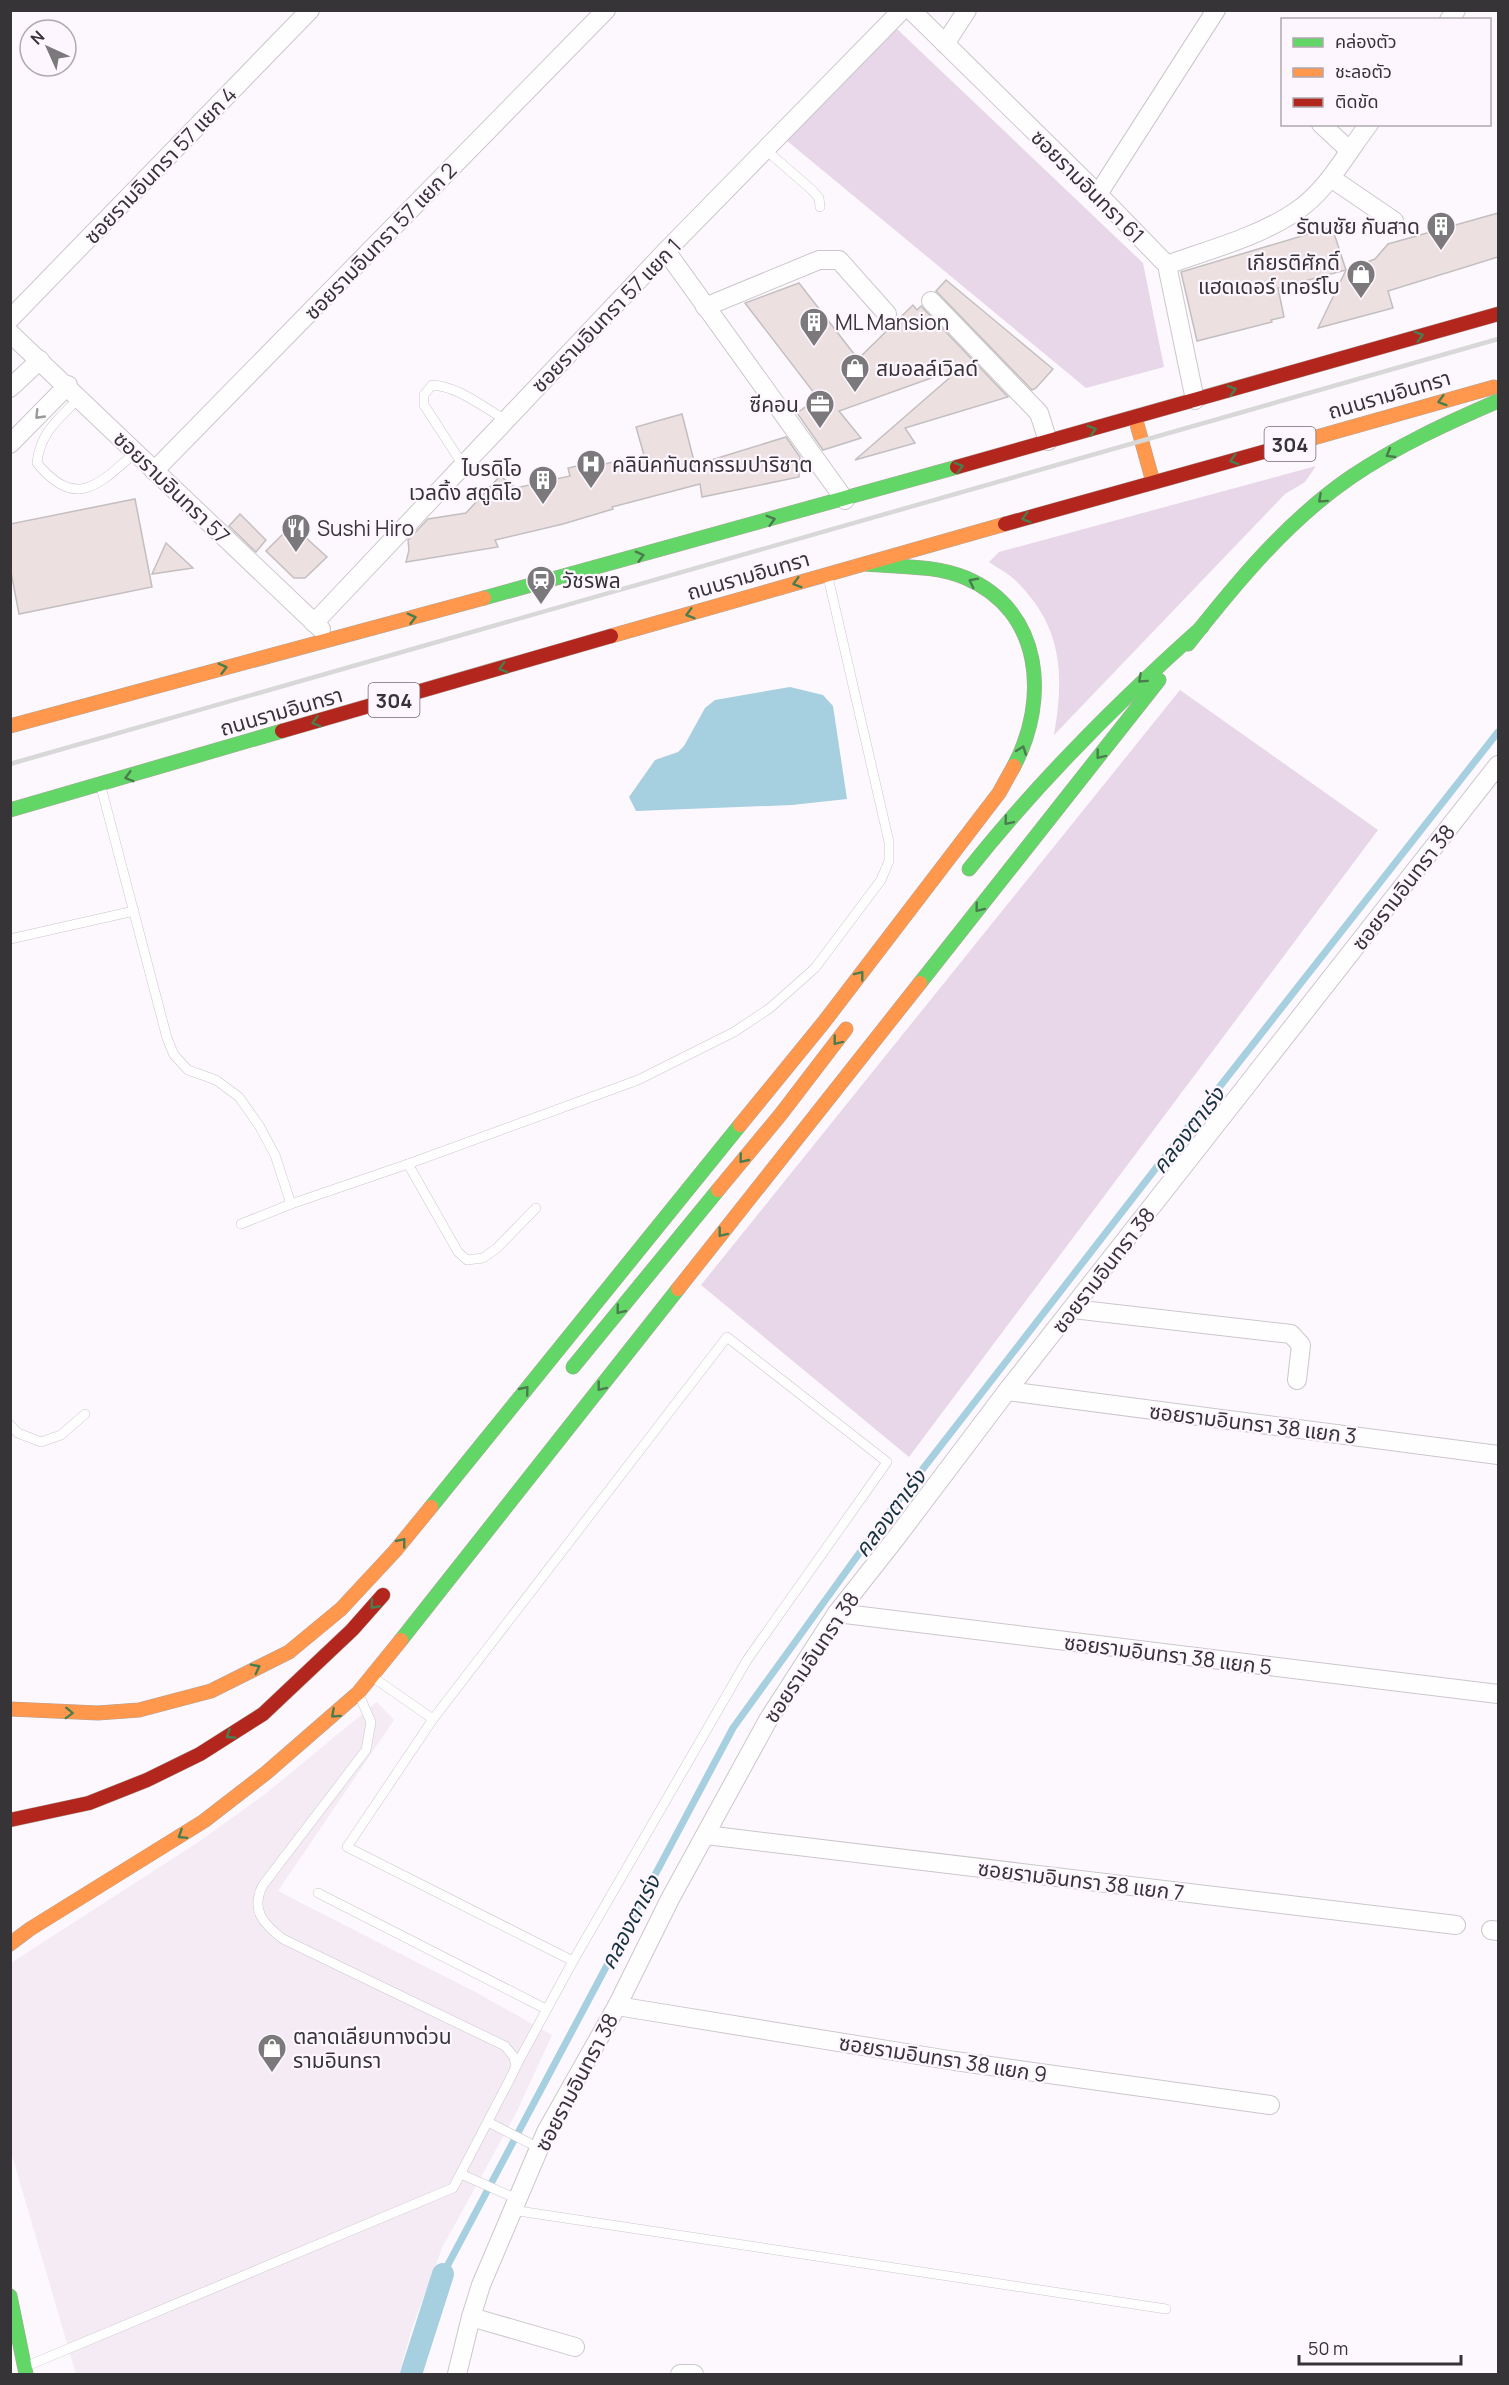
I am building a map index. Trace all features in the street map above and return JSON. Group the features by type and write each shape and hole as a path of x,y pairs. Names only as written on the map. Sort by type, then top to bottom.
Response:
{"main road":[{"path":"10,726 845,500 1498,314"},
{"name":"ถนนรามอินทรา","path":"10,810 827,574 1498,386"},
{"path":"10,1944 30,1929 204,1821 266,1773 358,1693 1202,627 1249,572 1291,527 1330,492 1416,439 1498,400"},
{"path":"1135,417 1153,482"},
{"path":"10,1708 98,1713 139,1710 211,1691 289,1652 341,1609 402,1542 824,1022 999,793 1019,759 1029,733 1036,691 1035,660 1026,634 1012,610 989,591 967,579 942,571 866,564"},
{"path":"958,884 1037,787 1086,735 1138,682 1202,627"},
{"path":"41,704 167,683"},
{"path":"563,1379 781,1114 852,1022"},
{"path":"10,1820 89,1803 147,1780 200,1754 263,1714 352,1630 390,1587"},
{"path":"10,2296 26,2371"}],"street":[{"name":"ซอยรามอินทรา 57 แยก 4","path":"10,319 310,10"},
{"name":"ซอยรามอินทรา 57 แยก 2","path":"154,471 606,10"},
{"name":"ซอยรามอินทรา 57 แยก 1","path":"314,623 666,251 902,10"},
{"name":"ซอยรามอินทรา 61","path":"911,10 1167,264"},
{"path":"945,44 967,10"},
{"path":"1098,194 1216,10"},
{"path":"1323,126 1349,150"},
{"path":"1196,400 1167,264 1252,233 1295,212 1331,178 1367,126"},
{"path":"1331,178 1394,221"},
{"path":"666,251 845,500"},
{"path":"705,307 819,260 839,260 887,314"},
{"path":"931,301 1039,413 1048,441"},
{"name":"ซอยรามอินทรา 57","path":"10,333 314,623 335,639"},
{"path":"10,388 40,360"},
{"path":"10,444 73,392"},
{"name":"ซอยรามอินทรา 38","path":"457,2374 481,2284 532,2145 617,2006 670,1899 768,1720 837,1613 1007,1391 1491,788 1498,765"},
{"path":"1073,1309 1291,1334 1301,1345 1297,1380"},
{"name":"ซอยรามอินทรา 38 แยก 3","path":"1007,1391 1498,1455"},
{"name":"ซอยรามอินทรา 38 แยก 5","path":"837,1613 1498,1694"},
{"name":"ซอยรามอินทรา 38 แยก 7","path":"706,1835 1456,1925"},
{"name":"ซอยรามอินทรา 38 แยก 9","path":"617,2006 955,2061 1270,2105"},
{"path":"471,2316 575,2347"},
{"path":"680,2374 694,2374"}],"lane":[{"path":"766,150 813,190 819,198 820,207"},
{"path":"464,465 424,405 424,394 432,385 442,385 457,392 506,420"},
{"path":"73,392 39,445 37,463 47,476 70,490 91,488 136,452"},
{"path":"241,1224 638,1080 734,1032 770,1008 815,968 881,880 890,861 889,842 827,574"},
{"path":"100,785 166,1038 174,1055 188,1070 216,1080 239,1097 260,1127 275,1155 291,1204"},
{"path":"10,939 134,910"},
{"path":"408,1164 458,1252 467,1260 483,1258 497,1248 536,1208"},
{"path":"26,2371 453,2188 546,2009 747,1660 887,1461 727,1337 433,1719 347,1847 573,1961"},
{"path":"10,1425 18,1433 41,1442 61,1435 85,1414"},
{"path":"371,1676 433,1719"},
{"path":"358,1693 371,1722 366,1749 263,1885 257,1896 257,1907 271,1930 283,1939 500,2043 511,2052 516,2066"},
{"path":"318,1893 546,2009"},
{"path":"488,2122 532,2145"},
{"path":"461,2174 511,2201 1166,2309"}],"shaded area":[{"path":"896,28 1143,263 1164,367 1086,388 786,140"},
{"path":"1316,466 1305,482 1285,494 1054,735 1059,673 1052,636 1034,601 1016,581 989,562 999,552"},
{"path":"1180,690 1378,830 909,1457 701,1285"},
{"name":"ตลาดเลียบทางด่วน รามอินทรา","path":"377,1702 394,1720 278,1891 479,1994 552,2035 516,2113 442,2248 412,2328 399,2374 76,2374 11,2152 11,1963 200,1841 265,1794"}],"water":[{"path":"790,687 823,695 833,706 847,799 792,805 636,811 629,797 655,760 678,752 684,746 705,708 715,700"}],"building":[{"path":"1498,213 1498,257 1388,291 1393,308 1318,328 1346,270 1375,259 1388,244"},
{"path":"1332,227 1346,270 1278,288 1284,317 1197,341 1181,272"},
{"path":"946,280 1053,369 1036,388 1032,390 936,291"},
{"path":"799,283 858,359 913,305 917,310 921,306 1008,397 905,428 915,443 855,460 962,367 839,411 861,438 823,450 797,413 818,398 745,303"},
{"path":"682,414 695,465 786,437 800,457 799,477 702,497 700,484 612,507 613,509 563,524 495,540 498,547 406,562 409,550 408,540 428,519 466,513 500,476 516,488 570,476 568,468 599,461 600,465 644,455 636,427"},
{"path":"135,499 152,587 19,614 10,567 10,524"},
{"path":"240,514 266,540 256,552 229,526"},
{"name":"Sushi Hiro","path":"292,525 327,557 305,578 294,578 266,551"},
{"path":"166,543 193,568 152,574"}],"waterway":[{"name":"คลองตาเร่ง","path":"443,2274 733,1728 884,1519 1498,732"},
{"name":"คลองตาเร่ง","path":"411,2374 443,2274"}],"railway":[{"path":"10,764 1498,339"}],"traffic: fast":[{"path":"1188,644 1264,554 1305,513 1328,494 1368,466 1404,445 1498,401"},
{"path":"484,598 957,467"},
{"path":"866,564 917,567 954,574 992,593 1011,612 1024,635 1032,660 1034,686 1032,713 1025,740 1014,766"},
{"path":"969,869 1080,743 1202,627"},
{"path":"920,983 1159,680"},
{"path":"10,810 282,731"},
{"path":"431,1507 740,1125"},
{"path":"573,1367 718,1190"},
{"path":"401,1640 678,1289"},
{"path":"10,2296 26,2374"}],"traffic: slow":[{"path":"1299,442 1494,387"},
{"path":"1135,417 1153,482"},
{"path":"611,636 1005,524"},
{"path":"10,726 484,598"},
{"path":"740,1125 824,1022 999,793 1014,766"},
{"path":"678,1289 920,983"},
{"path":"718,1190 781,1114 846,1029"},
{"path":"10,1709 98,1713 139,1710 211,1691 289,1652 341,1609 395,1551 431,1507"},
{"path":"10,1944 30,1929 204,1821 266,1773 358,1693 401,1640"}],"traffic: jam":[{"path":"957,467 1498,314"},
{"path":"1005,524 1299,442"},
{"path":"282,731 611,636"},
{"path":"10,1820 89,1803 147,1780 200,1754 263,1714 352,1630 383,1595"}],"place":[{"name":"รัตนชัย กันสาด","path":"1441,252"},
{"name":"เกียรติศักดิ์ แฮดเดอร์ เทอร์โบ","path":"1361,300"},
{"name":"ML Mansion","path":"814,348"},
{"name":"สมอลล์เวิลด์","path":"855,394"},
{"name":"ซีคอน","path":"820,430"},
{"name":"คลินิคทันตกรรมปาริชาต","path":"591,490"},
{"name":"ไบรดิโอ เวลดิ้ง สตูดิโอ","path":"543,506"},
{"name":"Sushi Hiro","path":"296,554"},
{"name":"วัชรพล","path":"541,606"},
{"name":"ตลาดเลียบทางด่วน รามอินทรา","path":"272,2074"}]}
